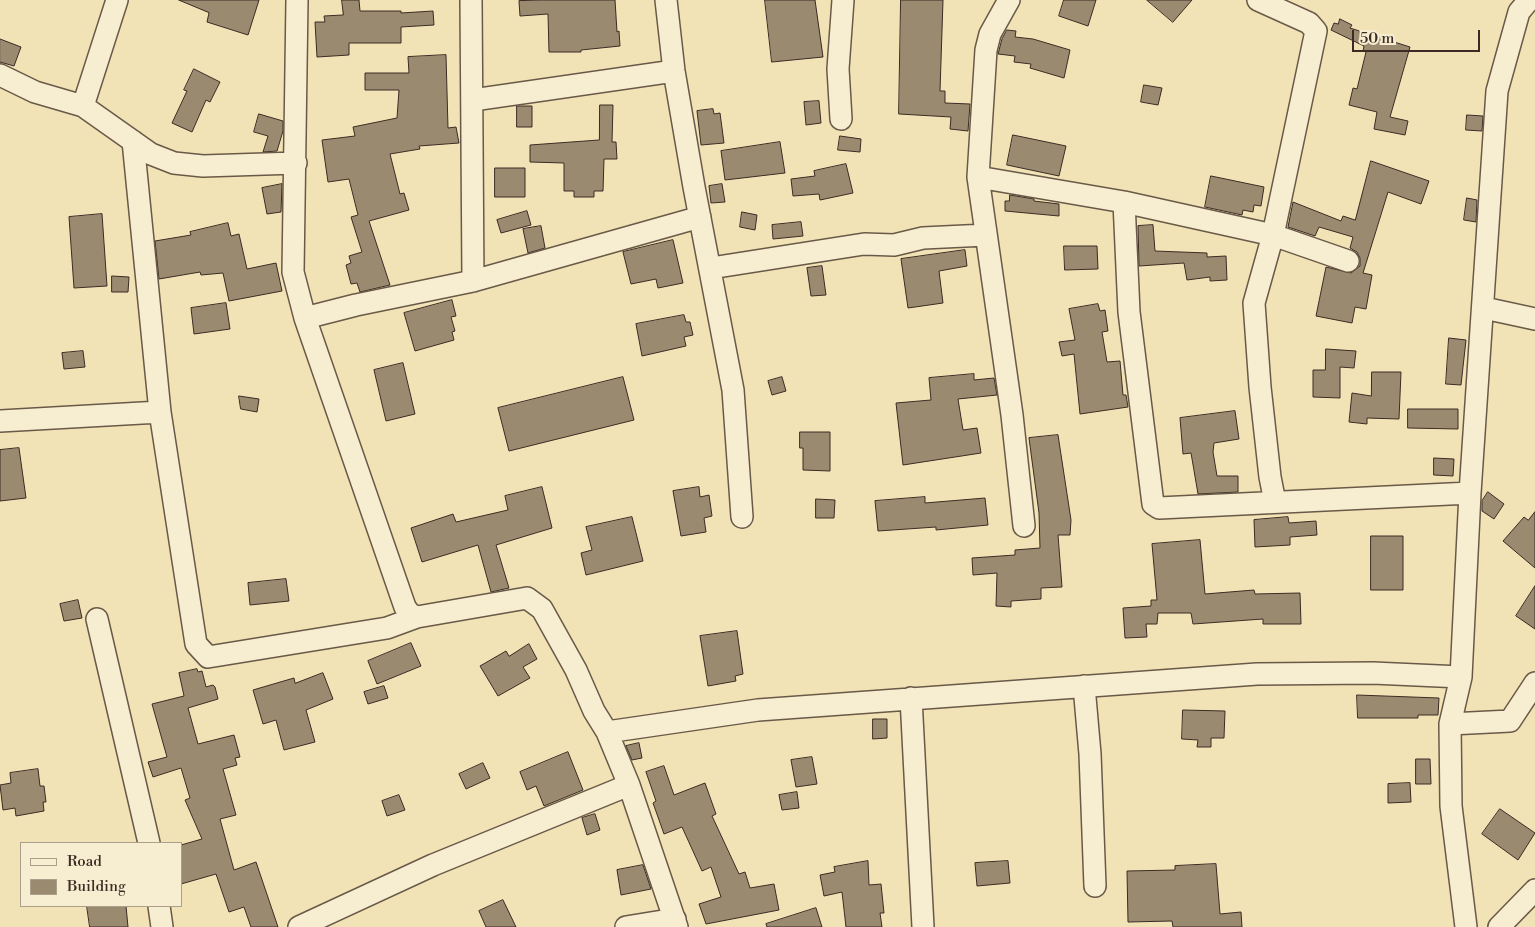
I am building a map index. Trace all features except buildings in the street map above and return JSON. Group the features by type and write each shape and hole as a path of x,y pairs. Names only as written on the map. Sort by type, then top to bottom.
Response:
{"street":[{"path":"82,106 117,0"},
{"path":"297,0 294,272 306,318 404,607 410,614 417,617"},
{"path":"471,0 473,281"},
{"path":"666,0 674,71 733,390 742,517"},
{"path":"841,119 838,69 843,0"},
{"path":"1009,0 990,34 986,50 978,177 1012,415 1024,526"},
{"path":"1258,0 1309,23 1316,31 1273,235 1254,303 1260,387 1275,502"},
{"path":"1466,927 1451,806 1450,724 1461,677 1470,493 1484,308 1497,91 1522,2"},
{"path":"473,100 674,71"},
{"path":"0,74 35,92 82,106 151,154 174,163 203,166 296,163"},
{"path":"133,141 160,412 196,644 208,657 387,628 417,617 527,598 542,609 576,670 594,711 607,732 629,786 676,923 626,927"},
{"path":"978,177 1124,202 1273,235 1348,261"},
{"path":"1124,202 1129,312 1153,504 1159,508 1470,493"},
{"path":"306,318 356,305 473,281 700,217"},
{"path":"711,268 864,244 894,245 923,238 986,235"},
{"path":"1484,308 1535,319"},
{"path":"0,421 160,412"},
{"path":"97,619 149,842"},
{"path":"607,732 758,710 1257,674 1373,673 1461,677"},
{"path":"1450,724 1510,721 1535,683"},
{"path":"1084,686 1090,754 1095,886"},
{"path":"912,698 923,927"},
{"path":"299,927 433,865 629,786"},
{"path":"1499,927 1535,890"},
{"path":"159,907 162,927"}]}
